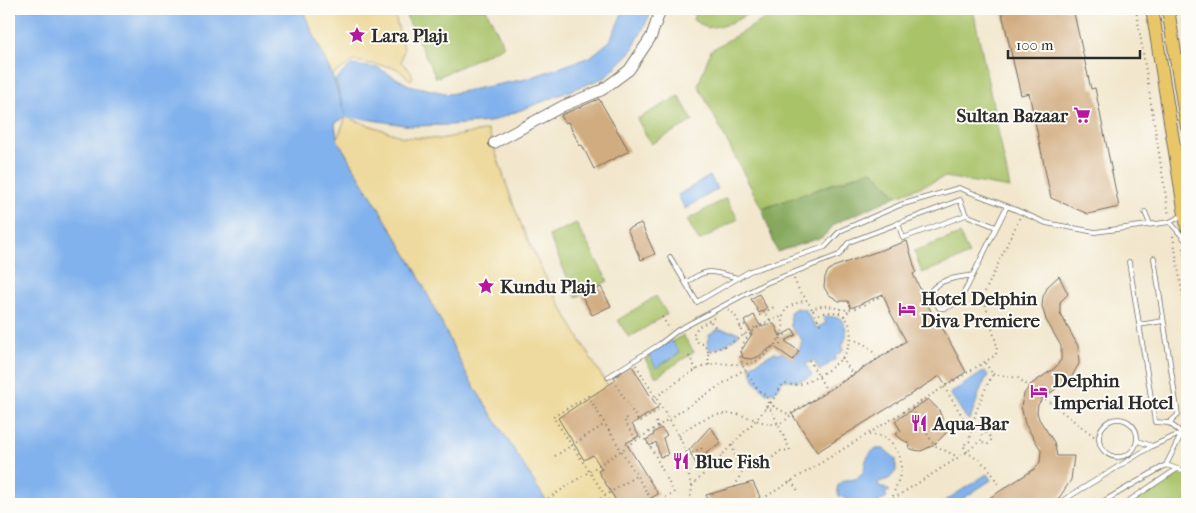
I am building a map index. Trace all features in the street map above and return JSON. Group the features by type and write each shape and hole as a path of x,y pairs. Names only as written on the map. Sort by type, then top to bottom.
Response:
{"main road":[{"path":"1152,9 1187,226"},
{"path":"1168,9 1187,128"}],"street":[{"path":"494,143 563,106 602,90 629,70 651,37 661,9"}],"lane":[{"path":"670,257 697,302 750,271 825,247 840,231 900,205 959,188 1046,223 1095,232 1170,222 1185,213"},
{"path":"608,376 673,334 766,283 839,256 849,242 960,200 966,215"},
{"path":"973,275 941,282 935,286 932,291 939,308 946,308 952,305 963,294 973,275 996,227 1007,206"},
{"path":"1145,212 1150,224"},
{"path":"898,223 903,238 966,215 996,227"},
{"path":"1170,222 1187,242"},
{"path":"1154,258 1178,416 1169,423"},
{"path":"1129,262 1155,422 1169,423 1187,439"},
{"path":"686,283 697,274 709,270 738,278"},
{"path":"1139,325 1163,321"},
{"path":"1118,418 1129,421 1136,430 1138,441 1133,451 1124,457 1112,456 1103,450 1099,440 1100,429 1108,421 1118,418"},
{"path":"1058,504 1152,446 1182,433"},
{"path":"1099,504 1166,465 1182,433"},
{"path":"1138,441 1152,446"},
{"path":"1166,465 1187,472"},
{"path":"1124,504 1177,470"}],"path":[{"path":"1136,9 1187,322"},
{"path":"1181,9 1187,46"},
{"path":"754,504 996,355 997,346 983,296 1022,212"},
{"path":"791,274 821,326"},
{"path":"812,309 828,305 843,310 851,309 883,295"},
{"path":"780,344 782,317 787,308 807,300"},
{"path":"756,318 774,306"},
{"path":"844,316 851,309"},
{"path":"726,310 734,313 745,336"},
{"path":"764,311 770,320"},
{"path":"692,486 756,420 783,384 796,385 817,376 842,358 851,339 849,323 844,316 834,312 816,315"},
{"path":"709,365 708,352 704,344 699,343 693,336 695,330 716,316"},
{"path":"662,317 673,334"},
{"path":"776,394 767,396 759,392 742,364 741,349 746,340 758,328 770,320 782,317"},
{"path":"711,321 718,330"},
{"path":"740,328 746,324"},
{"path":"708,352 723,348 741,336 745,336 757,326 758,328"},
{"path":"782,333 787,336"},
{"path":"656,397 709,365 748,365 770,350 782,333"},
{"path":"851,339 871,348 878,359"},
{"path":"680,436 689,426 711,416 736,414 766,424 778,424 787,420 792,413 906,341"},
{"path":"689,356 697,371"},
{"path":"842,358 853,374"},
{"path":"809,360 827,391"},
{"path":"633,361 680,436 688,455 689,478 692,486 691,496 695,504"},
{"path":"984,362 993,374 1018,378 1099,440"},
{"path":"540,504 745,369"},
{"path":"993,374 984,390 971,430 970,441 963,445 967,452 988,467 998,484"},
{"path":"644,386 648,384"},
{"path":"616,385 639,422 662,408"},
{"path":"944,387 971,430"},
{"path":"611,504 553,417 588,396 654,504 657,504 674,493 643,436"},
{"path":"741,472 765,464 780,451 790,450 767,396"},
{"path":"767,407 788,414 792,413"},
{"path":"912,407 934,445 958,457"},
{"path":"627,418 624,420 636,441"},
{"path":"656,422 661,431"},
{"path":"555,456 605,424"},
{"path":"885,504 967,452 981,440 981,436 984,433 988,433 992,437 988,444 984,444 981,440"},
{"path":"867,435 881,436 894,446 901,459 901,473 892,504"},
{"path":"732,445 741,472 735,487"},
{"path":"688,455 701,448 710,468"},
{"path":"683,462 688,461"},
{"path":"592,504 637,475"},
{"path":"791,481 798,491"}],"green space":[{"path":"403,9 486,9 504,46 436,78"},
{"path":"696,9 756,9 730,24 707,28 693,20"},
{"path":"782,9 973,9 1010,188 945,177 897,196 872,170 762,209 698,85 711,50"},
{"path":"679,96 693,121 651,144 637,119"},
{"path":"872,170 897,196 836,223 823,237 777,252 762,209"},
{"path":"726,198 738,219 699,241 687,220"},
{"path":"576,223 608,281 576,297 549,236"},
{"path":"960,234 969,255 922,273 914,251"},
{"path":"656,296 667,314 629,338 618,320"},
{"path":"683,335 694,352 656,377 645,359"},
{"path":"1178,473 1187,476 1187,504 1127,504"}],"sand":[{"name":"Lara Plajı","path":"302,9 393,9 404,49 401,62 413,77 411,80 396,68 354,61 332,75"},
{"name":"Kundu Plajı","path":"346,117 403,137 439,139 488,130 516,211 539,264 580,339 640,437 620,450 652,502 656,504 548,504 468,377 414,267 337,139"}],"water":[{"path":"9,9 302,9 332,75 346,117 335,123 337,139 414,267 468,377 548,504 9,504"},
{"path":"624,9 653,9 631,52 606,77 490,122 411,126 346,116 335,80 351,65 378,68 409,85 449,94 526,79 590,57 610,41"},
{"path":"710,176 718,189 685,209 678,195"},
{"path":"796,308 804,308 816,328 826,323 823,317 840,318 845,325 846,332 842,346 843,351 835,356 836,359 819,371 814,360 806,364 812,376 799,381 783,380 775,392 766,393 754,380 750,366 775,352 779,354 781,352 793,360 799,351 802,340 791,327 790,312"},
{"path":"719,329 737,332 739,335 727,344 710,351 707,342 710,334"},
{"path":"671,340 680,353 656,368 649,354"},
{"path":"985,371 988,375 981,388 970,420 967,419 950,393"},
{"path":"875,449 884,449 896,459 896,471 889,479 879,482 878,485 890,491 885,493 887,497 878,502 880,504 860,504 839,496 837,488 842,481 860,476 863,473 866,460"},
{"path":"987,474 991,480 955,504 940,504"}],"building":[{"path":"1001,9 1073,9 1091,89 1095,88 1119,207 1088,214 1051,198 1029,93 1021,95"},
{"path":"599,99 629,151 594,169 568,122 565,123 561,115"},
{"path":"641,223 655,254 641,260 627,229"},
{"path":"907,241 916,272 913,274 939,328 942,327 966,372 946,385 940,376 817,452 792,414 906,341 890,312 883,294 851,308 848,301 839,301 828,294 824,287 825,277 833,267"},
{"name":"Delphin Imperial Hotel","path":"1059,276 1068,294 1060,302 1060,313 1078,346 1079,364 1071,378 1042,399 1038,405 1037,412 1039,419 1054,442 1057,456 1074,456 1071,480 1059,498 1049,504 980,504 1036,468 1040,462 1041,450 1025,424 1021,406 1024,394 1030,385 1055,368 1061,360 1061,346 1046,320 1042,306 1043,297 1048,286"},
{"path":"601,287 611,306 592,315 582,296"},
{"path":"759,294 767,308 759,313 751,299"},
{"path":"754,315 761,327 771,323 775,325 780,336 793,329 796,335 785,341 799,351 793,360 773,346 758,357 751,359 743,358 741,351 752,334 744,321"},
{"path":"632,366 658,408 632,424 639,436 626,443 658,494 641,504 618,504 598,471 602,469 593,455 584,460 558,418 616,380 614,377"},
{"name":"Aqua-Bar","path":"928,399 939,410 942,419 941,425 948,428 934,445 921,451 914,450 909,448 910,444 896,434 901,431 895,421"},
{"path":"710,427 721,444 706,452 708,457 696,464 689,450"},
{"path":"661,428 667,435 663,438 668,455 660,457 656,442 650,446 646,440"},
{"path":"753,482 760,497 749,504 710,504 706,495"}],"waterway":[{"path":"346,117 368,118"}],"place":[{"name":"Lara Plajı","path":"357,35"},
{"name":"Sultan Bazaar","path":"1082,115"},
{"name":"Kundu Plajı","path":"486,286"},
{"name":"Hotel Delphin Diva Premiere","path":"907,309"},
{"name":"Delphin Imperial Hotel","path":"1039,391"},
{"name":"Aqua-Bar","path":"919,423"},
{"name":"Blue Fish","path":"681,461"}]}
